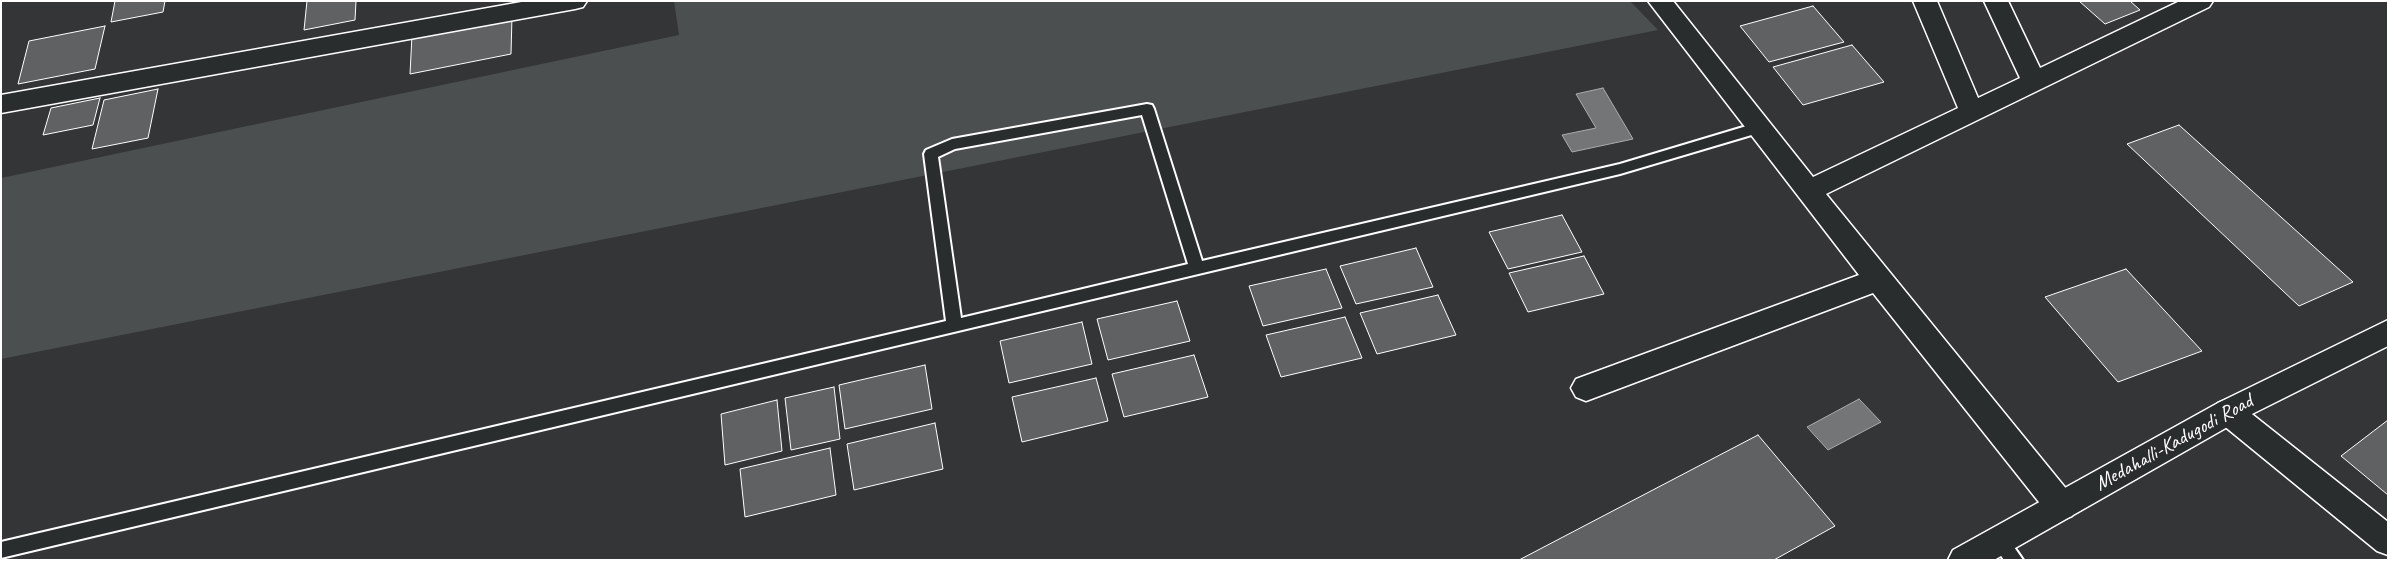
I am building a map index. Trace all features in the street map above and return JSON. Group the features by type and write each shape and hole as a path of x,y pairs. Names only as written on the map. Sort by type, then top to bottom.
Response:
{"street":[{"path":"1,104 575,1"},
{"path":"1660,1 1878,279 2061,506"},
{"path":"1925,1 1972,112"},
{"path":"1996,1 2034,82"},
{"path":"1810,190 2201,1"},
{"path":"1586,388 1878,279"},
{"name":"Medahalli-Kadugodi Road","path":"1964,560 2007,550 2061,506 2228,412 2388,332"},
{"path":"2228,412 2388,542"}],"lane":[{"path":"954,326 931,154 952,144 1147,109 1197,269"},
{"path":"1,550 1620,169 1760,127"}],"shaded area":[{"path":"674,1 1630,1 1658,30 1,359 1,178 679,35"},
{"path":"1603,88 1633,139 1572,152 1562,135 1596,128 1576,94"},
{"path":"1859,399 1881,422 1828,450 1807,427"}],"building":[{"path":"115,1 165,1 163,12 111,22"},
{"path":"307,1 356,1 355,20 304,30"},
{"path":"2079,1 2130,1 2140,10 2105,24"},
{"path":"1813,6 1844,42 1769,62 1740,26"},
{"path":"512,16 511,54 410,74 412,35"},
{"path":"105,26 95,69 18,84 29,41"},
{"path":"1852,45 1884,82 1803,105 1773,67"},
{"path":"158,89 148,138 92,149 104,100"},
{"path":"100,98 93,125 43,135 51,108"},
{"path":"2179,125 2353,282 2299,306 2127,144"},
{"path":"1562,215 1582,252 1508,269 1489,232"},
{"path":"1416,248 1433,287 1356,304 1340,266"},
{"path":"1584,256 1604,294 1528,312 1509,273"},
{"path":"1326,269 1342,308 1263,326 1249,286"},
{"path":"2126,269 2202,351 2118,382 2045,297"},
{"path":"1438,295 1456,335 1377,354 1360,313"},
{"path":"1177,301 1190,341 1108,360 1097,319"},
{"path":"1345,317 1362,358 1281,377 1266,335"},
{"path":"1082,322 1092,364 1009,383 1000,341"},
{"path":"1194,355 1208,397 1124,417 1112,374"},
{"path":"925,365 932,409 845,429 839,385"},
{"path":"1096,378 1108,421 1022,442 1012,397"},
{"path":"834,387 840,439 791,450 785,398"},
{"path":"777,400 782,451 725,465 721,414"},
{"path":"2388,420 2388,495 2341,456"},
{"path":"935,423 943,469 854,490 847,444"},
{"path":"1758,435 1835,526 1774,560 1519,560"},
{"path":"830,448 836,495 745,517 740,469"}]}
